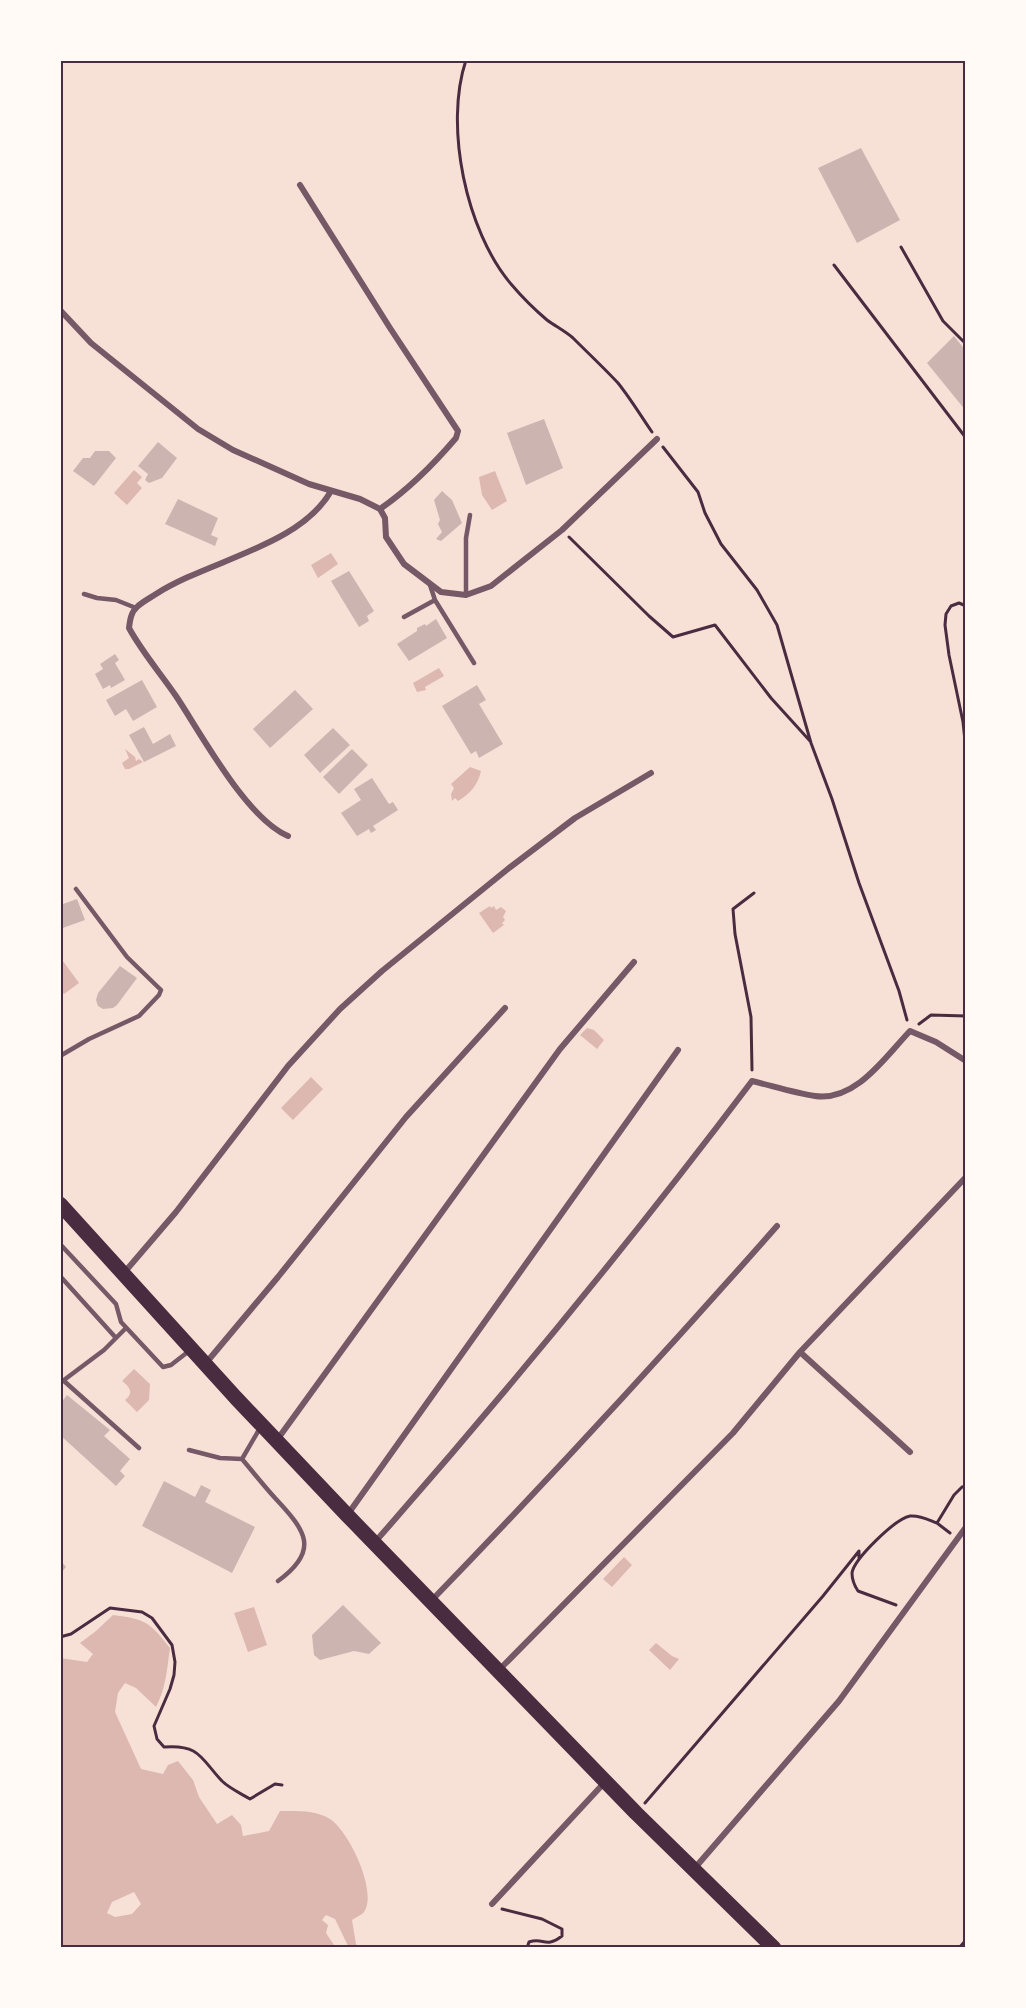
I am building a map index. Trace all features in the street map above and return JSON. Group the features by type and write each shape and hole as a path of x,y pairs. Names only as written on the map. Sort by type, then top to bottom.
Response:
{"main road":[{"path":"60,1204 204,1364 347,1515 636,1814 774,1948"}],"street":[{"path":"300,185 458,431 456,438 408,489 380,509"},
{"path":"60,310 91,343 198,429 233,450 309,484 360,499 380,509 384,518 386,537 404,564 441,591 466,595 490,586 562,530 657,439"},
{"path":"288,836 278,832 270,825 238,791 135,639 129,628 130,617 136,608 177,581 268,543 292,530 314,515 332,491"},
{"path":"123,1274 176,1212 288,1066 340,1009 417,942 519,860 575,818 651,773"},
{"path":"276,1441 560,1049 633,962"},
{"path":"204,1364 278,1277 406,1117 505,1008"},
{"path":"374,1543 557,1331 752,1081 817,1097 840,1093 855,1086 910,1031 936,1042 966,1061"},
{"path":"347,1515 678,1050"},
{"path":"498,1671 733,1433 800,1352 966,1177"},
{"path":"431,1602 667,1350 777,1226"},
{"path":"800,1352 909,1452"},
{"path":"693,1870 838,1701 966,1527"},
{"path":"492,1904 605,1781"}],"lane":[{"path":"466,595 466,538 470,515"},
{"path":"430,585 435,600 474,663"},
{"path":"84,594 116,600 136,608"},
{"path":"404,617 435,600"},
{"path":"60,1056 89,1039 139,1016 161,990 127,957 76,889"},
{"path":"60,1244 116,1304 126,1328 163,1366 171,1365 191,1349"},
{"path":"60,1276 116,1338"},
{"path":"126,1328 62,1382 139,1448"},
{"path":"242,1459 261,1425"},
{"path":"189,1450 220,1458 242,1459 295,1518 304,1533 300,1560 296,1567 278,1581"}],"path":[{"path":"466,60 457,109 460,158 467,197 489,251 509,282 528,304 570,336 618,384 698,492 705,513 721,544 757,590 777,626 811,743 899,991 910,1031 931,1015 966,1016"},
{"path":"901,247 943,321 966,344"},
{"path":"834,265 966,438"},
{"path":"562,530 673,637 715,625 771,698 811,743"},
{"path":"966,606 959,603 951,606 946,614 945,625 966,750"},
{"path":"752,1081 751,1017 735,934 733,909 754,893"},
{"path":"907,1610 858,1591 853,1582 852,1571 859,1559 898,1520 911,1516 937,1523 954,1495 966,1486"},
{"path":"636,1814 859,1551 859,1559"},
{"path":"60,1637 71,1634 110,1608 142,1612 152,1618 172,1645 175,1662 170,1689 154,1726 157,1739 164,1747 177,1746 197,1752 222,1781 250,1798 275,1784 282,1785"},
{"path":"492,1904 504,1911 542,1919 562,1929 562,1936 555,1941 547,1944 536,1940 529,1942 527,1948"},
{"path":"959,1948 966,1940"}],"shaded area":[{"path":"134,470 142,477 137,483 142,488 127,505 114,493"},
{"path":"495,471 507,501 492,510 482,495 479,477"},
{"path":"331,553 338,564 318,578 311,565"},
{"path":"439,668 444,676 425,687 426,690 417,692 413,683"},
{"path":"125,749 135,757 136,761 139,759 143,762 125,769 122,763 129,758"},
{"path":"470,767 481,771 478,781 466,795 458,801 455,798 452,801 451,794 454,788 451,784"},
{"path":"490,906 491,908 494,906 496,910 501,907 506,911 503,917 505,920 502,923 504,925 493,933 479,913"},
{"path":"60,957 79,983 64,994 60,989"},
{"path":"587,1028 594,1030 604,1040 597,1049 580,1035"},
{"path":"311,1077 323,1089 293,1120 281,1108"},
{"path":"134,1369 150,1384 149,1400 137,1412 125,1400 130,1390 122,1381"},
{"path":"624,1557 632,1565 612,1587 603,1579"},
{"path":"254,1607 267,1645 248,1652 234,1613"},
{"path":"113,1615 133,1618 152,1627 170,1648 164,1686 156,1707 136,1688 125,1683 118,1693 115,1712 141,1769 163,1774 168,1765 178,1761 193,1780 199,1797 217,1824 232,1815 241,1825 243,1836 269,1831 280,1811 319,1814 330,1819 337,1826 353,1848 367,1891 364,1912 352,1920 356,1944 360,1948 349,1948 335,1919 326,1915 322,1920 328,1925 326,1933 336,1948 60,1948 60,1658 87,1662 93,1654 80,1643","holes":["134,1892 141,1904 132,1914 115,1917 107,1913 112,1902"]},
{"path":"656,1643 679,1659 670,1670 649,1650"}],"building":[{"path":"861,148 900,220 857,243 818,168"},
{"path":"954,336 966,351 966,411 927,363"},
{"path":"544,419 563,468 526,485 507,433"},
{"path":"158,442 177,458 162,478 149,483 145,480 148,474 138,466"},
{"path":"95,451 109,451 116,458 94,486 73,471 83,458 90,458"},
{"path":"442,491 452,500 462,523 441,541 436,539 442,532 438,524 440,520 434,500"},
{"path":"178,499 218,518 211,535 218,538 215,546 165,524"},
{"path":"349,571 374,611 367,616 369,621 359,627 331,581"},
{"path":"436,619 447,638 409,661 397,644 417,631 417,628 425,624 426,626"},
{"path":"115,654 119,660 115,663 125,680 111,688 110,685 103,689 95,674 103,669 100,664"},
{"path":"142,680 157,707 133,721 126,709 115,716 106,700"},
{"path":"477,685 486,700 479,704 503,744 479,758 476,751 471,754 442,706"},
{"path":"295,690 313,709 270,748 253,729"},
{"path":"144,727 153,744 170,734 176,746 144,762 129,735"},
{"path":"333,728 350,745 320,773 304,755"},
{"path":"352,749 368,765 339,794 323,777"},
{"path":"372,778 389,804 393,802 398,810 373,826 376,830 371,833 369,829 357,836 341,813 361,800 354,789"},
{"path":"77,899 85,920 60,929 60,905"},
{"path":"120,966 137,978 117,1005 103,1009 98,1006 96,1000 98,993"},
{"path":"67,1395 110,1430 104,1436 130,1459 120,1471 125,1476 116,1486 60,1435 60,1404"},
{"path":"164,1481 195,1497 201,1485 211,1490 205,1502 255,1527 232,1573 142,1526"},
{"path":"60,1560 66,1567 60,1574"},
{"path":"343,1605 381,1643 369,1654 354,1651 320,1660 314,1655 312,1635"}]}
